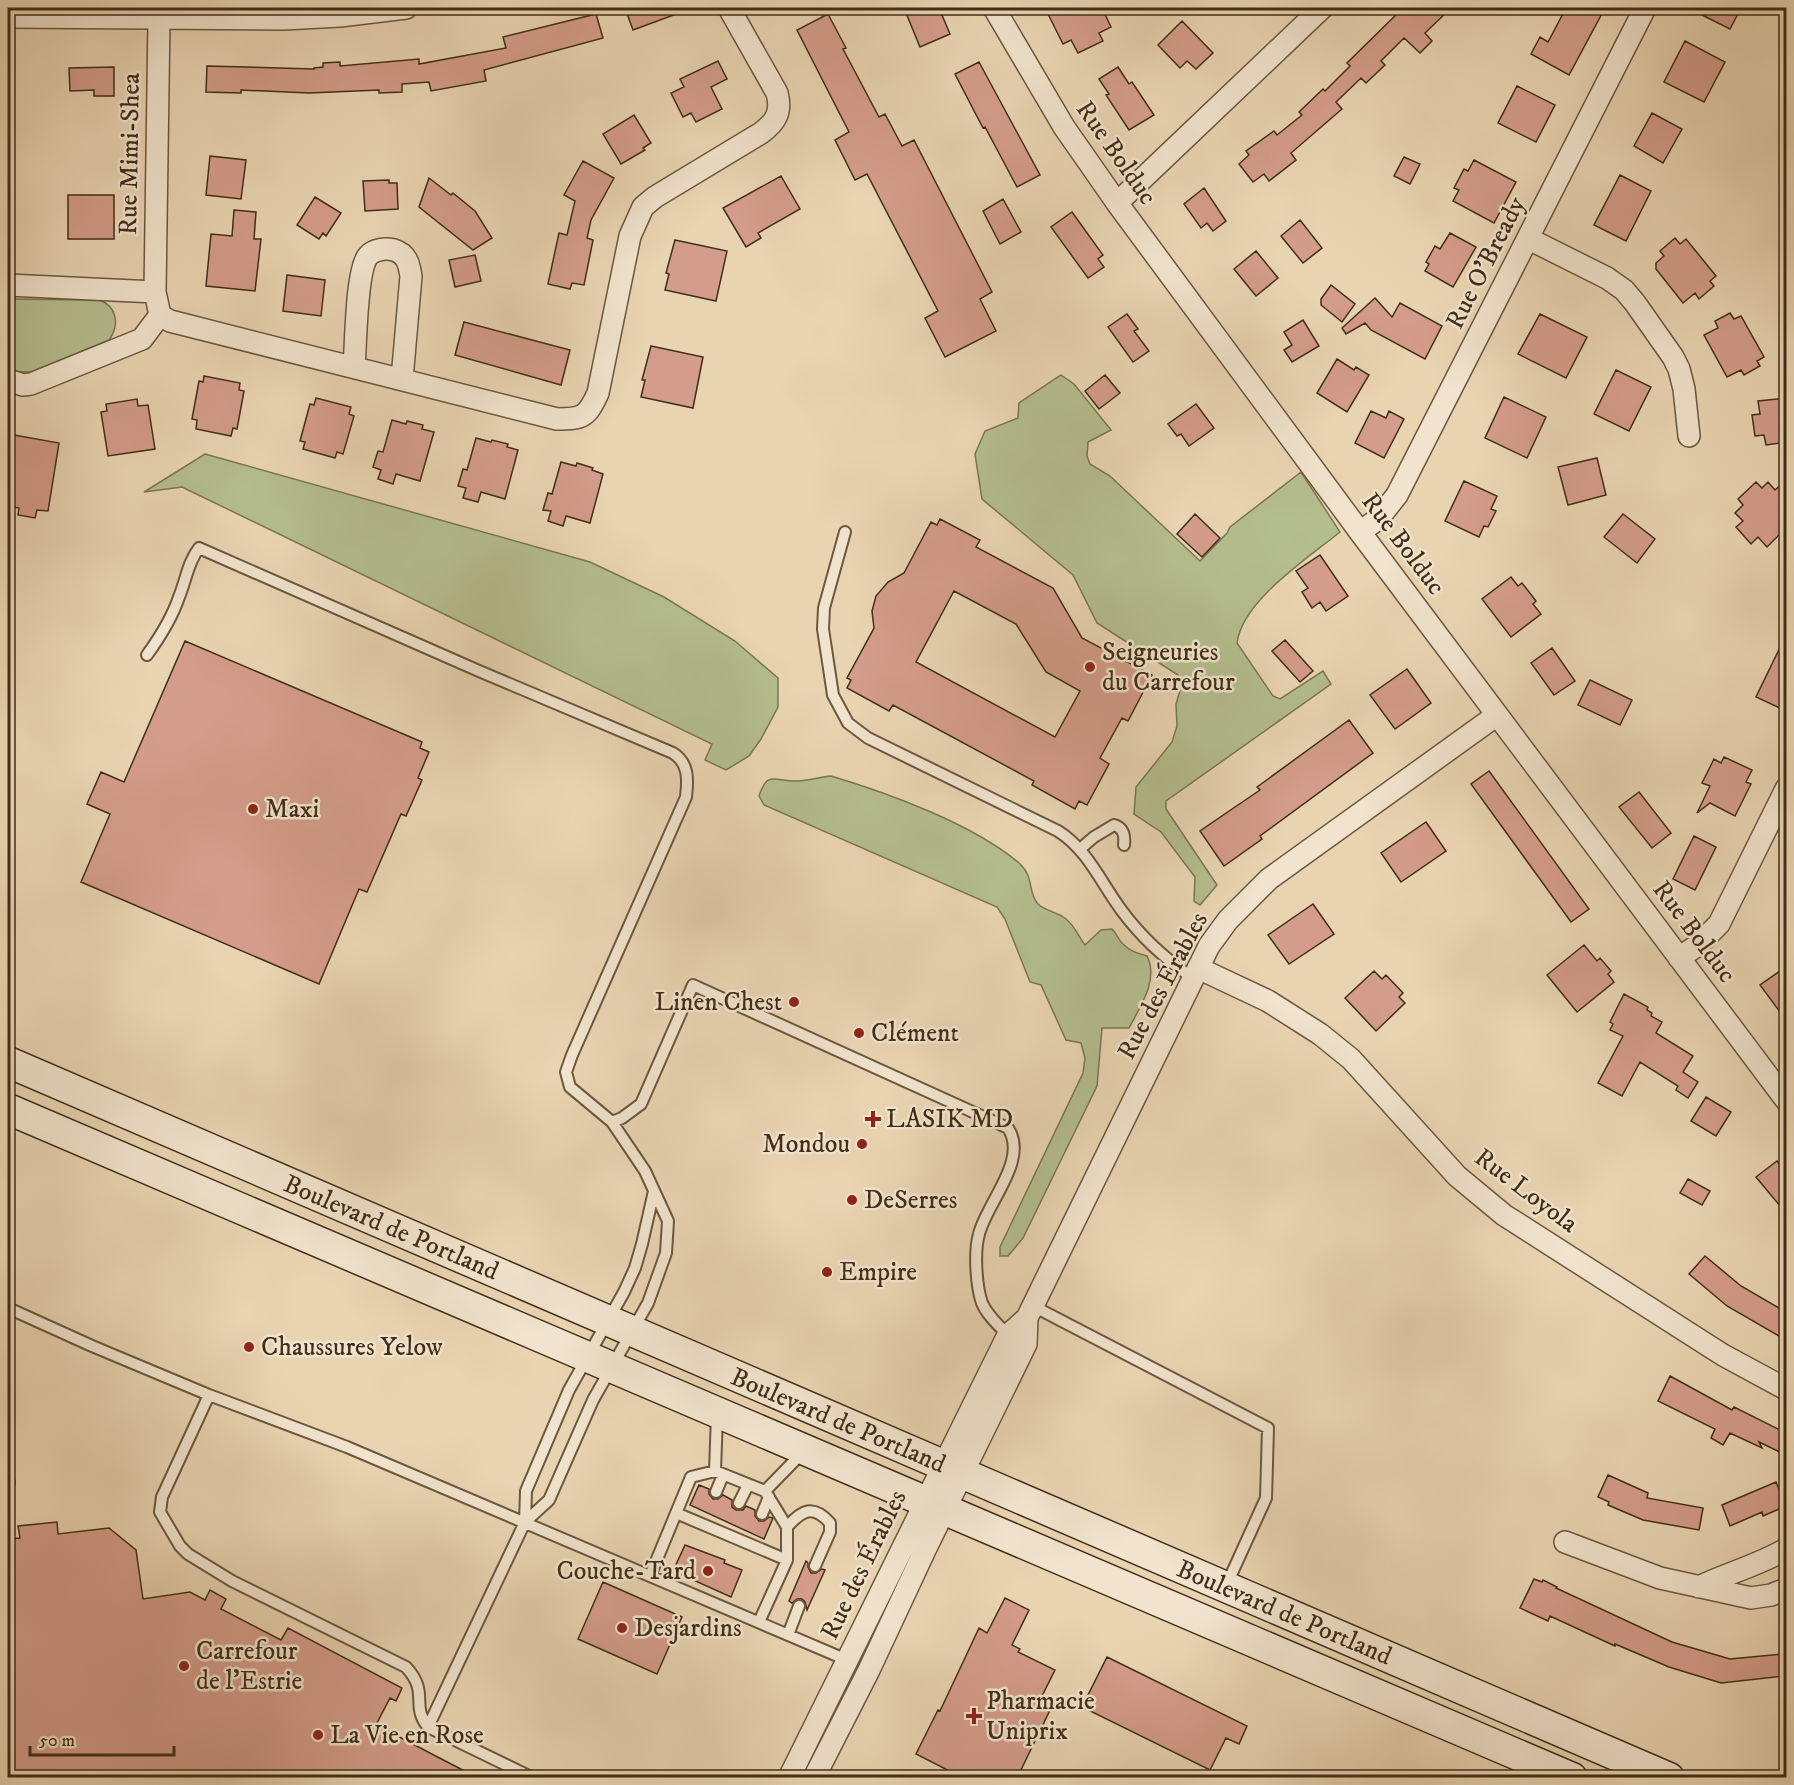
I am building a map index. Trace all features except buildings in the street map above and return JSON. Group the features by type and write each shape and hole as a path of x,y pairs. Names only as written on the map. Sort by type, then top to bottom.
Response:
{"main road":[{"name":"Boulevard de Portland","path":"8,1062 1669,1778"},
{"name":"Boulevard de Portland","path":"8,1109 1572,1778"},
{"path":"1641,1766 1682,1778"}],"street":[{"path":"8,16 284,19 340,16 406,8"},
{"path":"8,380 23,385 31,384 113,352 142,339 160,315 170,321 557,419 576,419 585,416 598,393 630,236 643,207 761,133 771,126 777,116 780,106 777,93 729,8"},
{"name":"Rue Bolduc","path":"993,8 1064,127 1117,203 1360,532 1786,1100"},
{"path":"1117,203 1322,8"},
{"name":"Rue O'Bready","path":"1360,532 1378,519 1397,495 1645,8"},
{"name":"Rue Mimi-Shea","path":"159,18 155,292 160,315"},
{"path":"1529,239 1606,278 1624,290 1635,303 1673,357 1678,369 1684,389 1689,436"},
{"path":"354,367 360,278 364,263 370,253 382,249 394,250 405,255 411,276 402,379"},
{"path":"8,285 155,292"},
{"name":"Rue des Érables","path":"953,1471 1008,1335 1030,1312 1209,946 1228,920 1269,879 1497,715"},
{"path":"1679,958 1698,945 1719,924 1786,789"},
{"name":"Rue Loyola","path":"1195,973 1268,1001 1320,1034 1351,1059 1457,1176 1504,1215 1676,1326 1786,1389"},
{"name":"Rue des Érables","path":"789,1778 847,1660 1026,1344 1030,1312"},
{"name":"Rue des Érables","path":"814,1778 869,1670 936,1505"},
{"path":"1564,1542 1651,1574 1751,1598 1771,1595 1786,1588"},
{"path":"1699,1587 1786,1549"}],"lane":[{"path":"845,532 824,608 823,629 832,695 848,723 868,738 1070,839 1080,849 1140,934 1169,962 1195,973"},
{"path":"147,655 161,636 172,614 192,557 199,548 679,757 685,764 688,780 686,797 566,1072 570,1087 612,1122 645,1171 668,1221 666,1253 648,1303 619,1327 600,1361 593,1401 549,1500 525,1522 428,1727"},
{"path":"1080,849 1114,825 1119,826 1123,831 1124,845"},
{"path":"612,1122 622,1118 641,1104 693,985 1008,1128 1014,1137 1012,1163 979,1233 977,1247 982,1303 1008,1335"},
{"path":"525,1522 526,1491 569,1390 600,1361 619,1327 654,1191"},
{"path":"8,1308 209,1395 347,1446 847,1660"},
{"path":"1030,1312 1268,1428 1266,1498 1225,1588"},
{"path":"209,1395 162,1497 160,1512 180,1546 188,1554 232,1581 406,1667 416,1677 421,1692 420,1717 428,1727 533,1778"},
{"path":"716,1492 719,1473 717,1411"},
{"path":"762,1514 767,1494 806,1449"},
{"path":"650,1575 691,1477 719,1473 748,1485 767,1494 787,1527 787,1560 759,1622"},
{"path":"740,1503 748,1485"},
{"path":"787,1527 798,1515 808,1511 823,1515 830,1523 830,1532 816,1566"},
{"path":"676,1513 706,1519 752,1539 787,1560"},
{"path":"788,1635 799,1605"}],"green space":[{"path":"8,299 99,300 113,311 115,328 109,340 31,372 16,372 8,365"},
{"path":"1061,375 1074,384 1111,430 1088,442 1087,456 1090,464 1110,476 1200,561 1230,527 1301,472 1340,532 1295,567 1263,596 1242,627 1237,643 1273,696 1280,699 1323,671 1331,684 1166,801 1166,809 1217,885 1200,905 1194,901 1195,877 1161,832 1134,814 1136,787 1172,742 1177,726 1176,704 1181,687 1178,675 1097,623 1073,575 982,499 975,454 985,431 1018,418 1019,403"},
{"path":"205,454 590,562 664,597 735,641 778,678 778,707 749,756 726,770 705,760 712,744 182,487 144,492"},
{"path":"831,776 929,811 978,835 1024,868 1038,904 1066,919 1085,945 1101,930 1112,929 1126,947 1147,956 1151,974 1143,1002 1129,1028 1102,1028 1097,1086 1023,1238 1008,1256 1000,1256 1000,1247 1083,1073 1085,1058 1081,1043 1066,1040 1041,985 1030,982 1005,919 997,907 764,805 759,796 765,783 771,779 796,781"}],"place":[{"name":"Seigneuries du Carrefour","path":"1090,667"},
{"name":"Maxi","path":"253,809"},
{"name":"Linen Chest","path":"794,1002"},
{"name":"Clément","path":"859,1033"},
{"name":"LASIK MD","path":"873,1119"},
{"name":"Mondou","path":"862,1144"},
{"name":"DeSerres","path":"852,1200"},
{"name":"Empire","path":"827,1272"},
{"name":"Chaussures Yelow","path":"249,1347"},
{"name":"Couche-Tard","path":"708,1571"},
{"name":"Desjardins","path":"622,1628"},
{"name":"Carrefour de l'Estrie","path":"184,1666"},
{"name":"Pharmacie Uniprix","path":"974,1716"},
{"name":"La Vie en Rose","path":"318,1735"}]}
